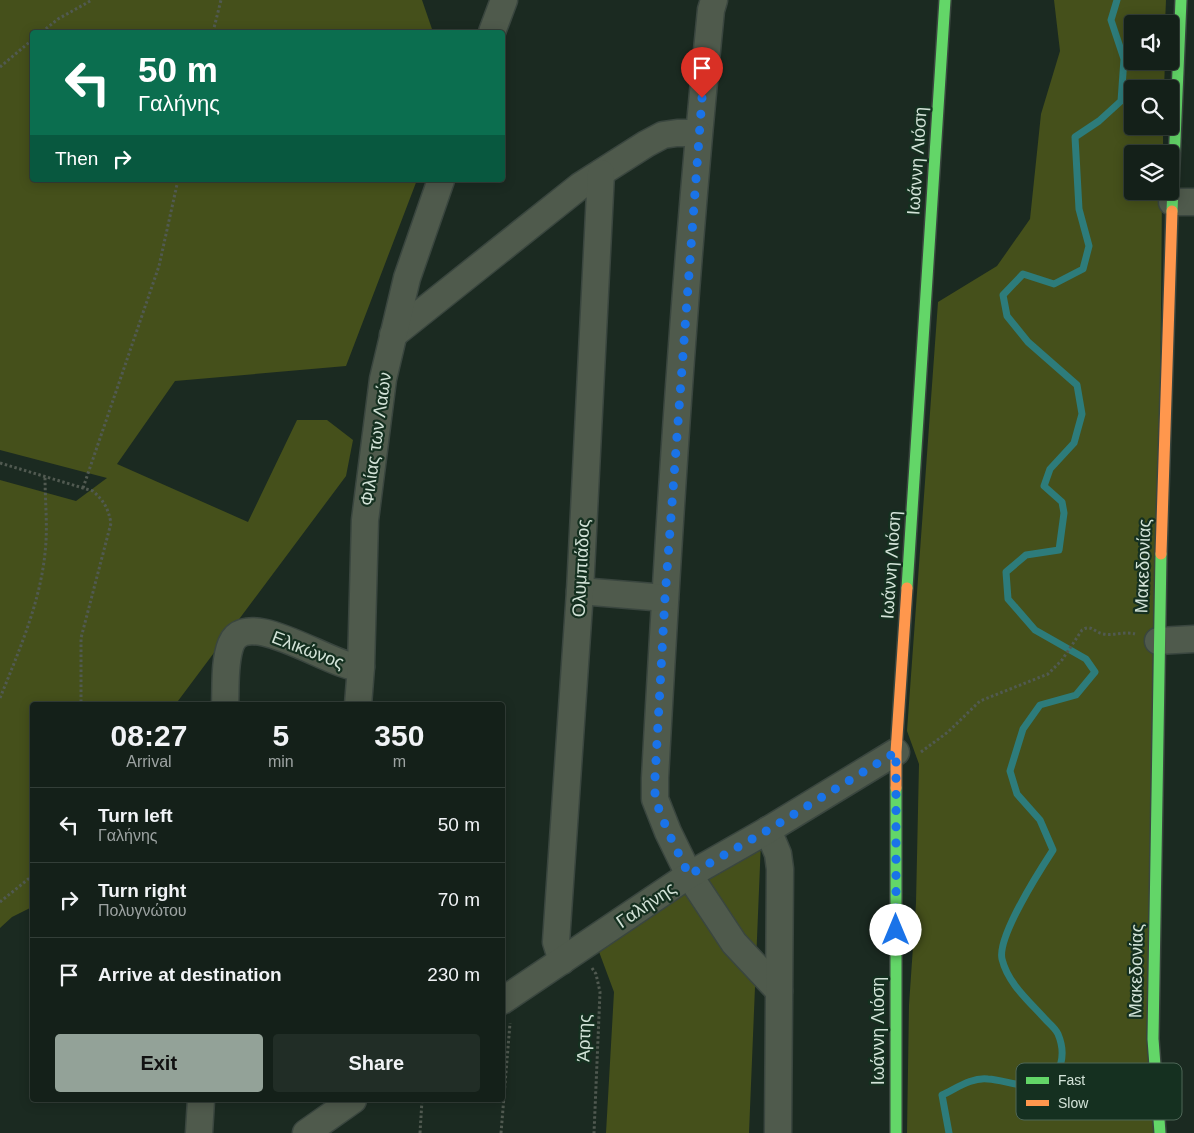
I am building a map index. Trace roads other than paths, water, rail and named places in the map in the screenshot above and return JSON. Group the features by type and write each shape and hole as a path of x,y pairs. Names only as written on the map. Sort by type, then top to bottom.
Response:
{"street":[{"path":"493,30 504,0"},
{"path":"714,0 711,10 698,133 665,598 655,799 668,832 689,875 734,943 779,991"},
{"name":"Ιωάννη Λιόση","path":"896,1133 896,752 946,0"},
{"name":"Μακεδονίας","path":"1155,1063 1153,1039 1158,640 1183,202 1180,0"},
{"path":"394,335 580,186 663,135 677,132 698,133"},
{"name":"Ολυμπιάδος","path":"571,955 556,942 580,591 601,173"},
{"name":"Φιλίας των Λαών","path":"358,702 365,520 383,379 407,278 440,182"},
{"path":"580,591 665,598"},
{"name":"Ελικώνος","path":"225,702 228,656 231,644 235,637 245,633 277,636 294,641 343,664 361,667"},
{"path":"1158,640 1194,639"},
{"name":"Γαλήνης","path":"506,1011 571,955 689,875 768,830 896,752"},
{"path":"768,830 778,854 780,869 778,1133"},
{"path":"199,1133 201,1102"},
{"path":"318,1118 348,1102"},
{"name":"Μακεδονίας","path":"1159,1120 1160,1133"}],"waterway":[{"path":"1061,1063 1062,1049 1057,1032 1014,985 1002,959 1002,949 1013,920 1030,887 1053,850 1040,820 1017,794 1010,771 1023,729 1040,705 1076,695 1095,672 1086,659 1035,630 1008,599 1006,572 1026,555 1059,550 1064,513 1062,502 1044,486 1050,469 1074,443 1082,414 1077,385 1028,342 1007,316 1003,295 1023,274 1054,284 1083,269 1089,246 1079,209 1075,137 1099,121 1121,101 1124,59 1111,20 1117,0"},
{"path":"949,1133 942,1095 965,1084 982,1079 1016,1084"}]}
